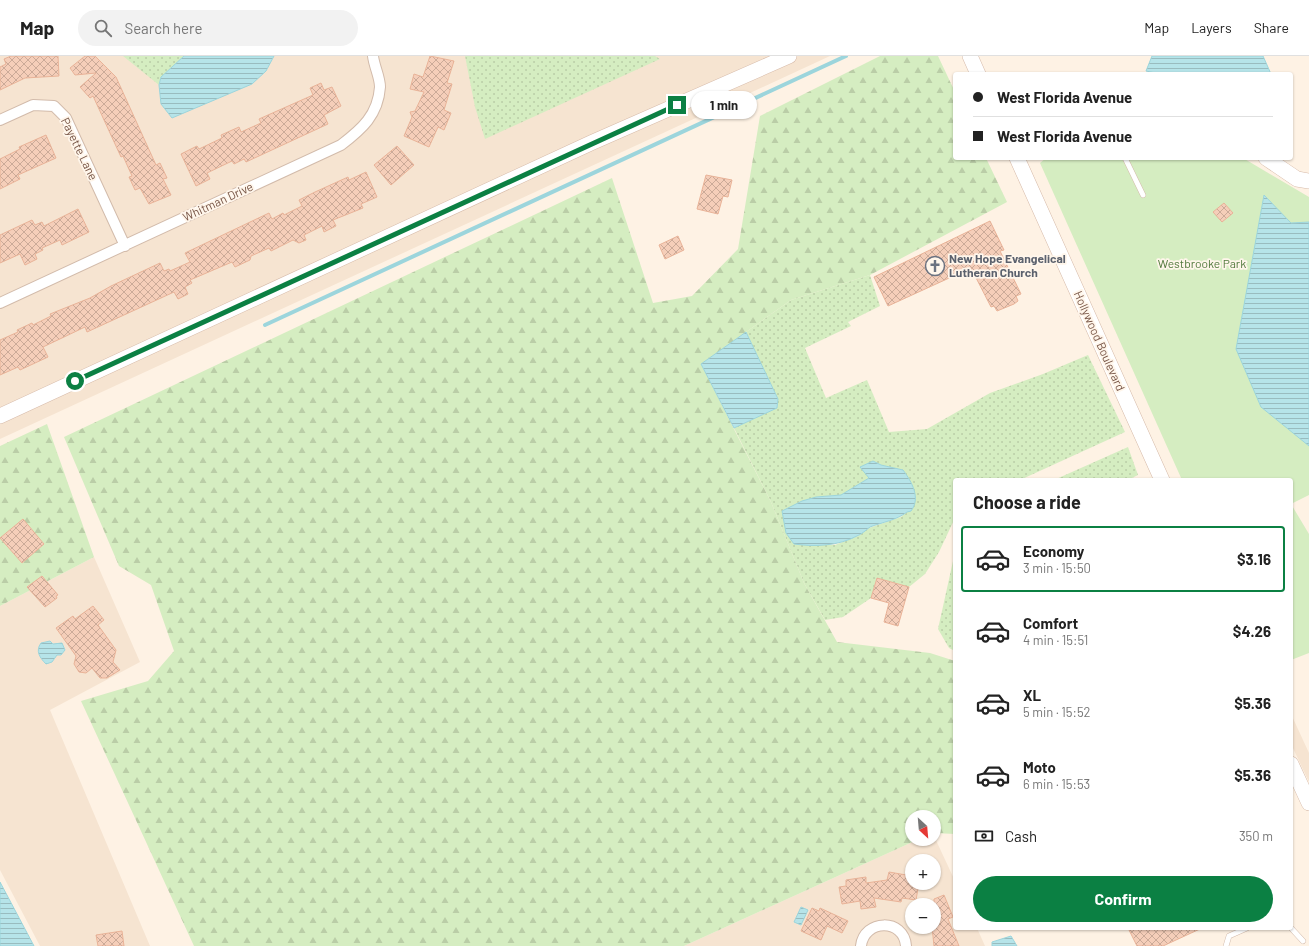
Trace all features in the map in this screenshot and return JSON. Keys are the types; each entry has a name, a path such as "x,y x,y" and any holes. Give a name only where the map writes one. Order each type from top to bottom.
{"street":[{"name":"Whitman Drive","path":"0,303 341,145 362,129 374,111 380,86 373,56"},
{"path":"0,416 593,142 789,56"},
{"path":"970,56 977,72"},
{"name":"Payette Lane","path":"0,120 33,105 54,106 66,118 125,246"},
{"name":"Hollywood Boulevard","path":"1018,160 1161,478"},
{"path":"1269,160 1297,179 1309,181"},
{"path":"1293,768 1309,803"},
{"path":"861,946 864,936 869,930 876,926 885,924 893,926 900,931 906,946"}],"lane":[{"path":"1126,160 1143,196"},
{"path":"1226,946 1230,936 1243,930"},
{"path":"1293,930 1303,941"}],"shaded area":[{"path":"0,56 830,56 0,439"},
{"path":"94,557 140,662 50,710 150,946 40,946 0,870 0,606"},
{"path":"1293,718 1309,753 1309,782 1293,748"},
{"path":"905,845 939,846 953,877 953,930 978,930 985,946 684,946"}],"green space":[{"path":"123,56 184,56 161,77 159,85"},
{"path":"465,56 655,56 660,59 485,139 475,107"},
{"path":"880,56 938,56 953,88 953,160 987,160 1007,202 870,275 791,300 701,364 771,502 804,583 837,642 930,653 953,660 953,834 941,833 941,810 905,810 905,845 684,946 194,946 81,701 148,681 174,651 151,585 119,566 64,437 612,178 653,303 692,296 738,249 760,116"},
{"name":"Westbrooke Park","path":"1044,160 1246,160 1309,197 1309,495 1293,503 1293,478 1181,478 1040,163"},
{"path":"870,275 880,306 848,322 851,326 805,348 826,398 867,380 889,432 927,429 990,393 1043,374 1088,355 1125,432 1024,478 953,478 953,522 939,552 925,574 909,587 877,578 871,598 843,617 825,620 804,583 771,502 734,428 777,408 778,399 746,332 791,300","holes":["873,461 881,465 903,470 907,512 901,517 869,528 858,536 835,545 823,544 808,546 816,497 841,495 869,478"]},
{"path":"47,424 94,557 0,606 0,446"},
{"path":"1128,447 1138,475 1132,478 1058,478"},
{"path":"1293,507 1309,534 1309,653 1293,659"},
{"path":"953,561 953,650 949,648 938,629"}],"water":[{"path":"184,56 274,56 266,71 252,84 172,118 161,104 159,85 161,77"},
{"path":"1152,56 1263,56 1270,72 1151,72 1146,71"},
{"path":"1264,195 1291,223 1309,222 1309,446 1261,407 1236,349"},
{"path":"746,332 778,399 777,408 734,428 701,364"},
{"path":"873,461 881,465 903,470 912,485 915,495 914,506 911,511 894,519 870,527 859,535 842,542 826,545 794,544 786,533 782,511 802,501 816,497 841,495 869,478 860,467"},
{"path":"50,641 53,644 62,643 65,650 61,655 57,655 52,662 46,664 40,657 38,649 41,643"},
{"path":"0,882 34,946 0,946"},
{"path":"801,907 808,910 801,925 794,922"},
{"path":"1011,936 1017,946 992,946 992,942"}],"building":[{"path":"11,56 58,56 59,76 25,78 0,90 0,67 6,64 4,59"},
{"path":"85,56 95,56 116,77 156,165 160,163 167,178 163,179 171,195 149,204 140,188 135,190 129,177 132,176 123,156 121,157 93,96 90,98 80,87 96,73 75,75 70,68"},
{"path":"430,56 454,61 447,83 452,84 444,110 451,113 444,130 438,127 429,147 404,136 412,117 410,112 415,111 424,92 410,89 414,74 423,77"},
{"path":"321,83 324,90 332,87 341,106 324,115 328,124 246,162 244,159 234,164 232,161 207,173 210,179 196,186 181,154 197,146 199,149 222,138 221,135 239,127 241,132 261,123 259,119 313,95 310,88"},
{"path":"46,135 56,158 18,175 20,179 0,189 0,159 20,149 19,147"},
{"path":"397,146 414,165 391,185 374,165"},
{"path":"366,172 377,197 361,204 363,208 333,220 336,226 324,232 322,226 304,235 306,240 299,243 293,240 271,251 269,248 251,256 250,260 235,267 232,262 190,280 192,283 185,287 188,294 178,299 174,292 87,332 85,327 43,347 48,357 20,370 18,367 0,375 0,340 18,332 17,330 32,323 33,325 51,316 50,314 90,298 111,286 160,263 164,271 169,269 170,271 190,262 185,253 269,213 272,219 283,213 284,215 302,206 299,200 348,177 349,180"},
{"path":"706,175 732,180 728,197 723,196 718,214 697,209"},
{"path":"1224,203 1233,213 1222,222 1213,212"},
{"path":"78,209 89,232 62,245 60,240 42,248 43,250 35,254 37,259 25,265 20,254 0,263 0,235 32,220 35,225 42,222 44,226"},
{"name":"New Hope Evangelical Lutheran Church","path":"990,221 1004,250 1000,251 1021,294 1016,296 1018,301 997,311 994,306 991,307 971,268 888,306 874,277"},
{"path":"678,236 684,250 665,259 659,245"},
{"path":"23,519 44,544 22,563 0,538"},
{"path":"42,576 58,595 56,596 57,598 45,607 27,587"},
{"path":"877,578 909,587 898,626 884,622 889,603 871,598"},
{"path":"93,606 104,620 98,625 116,650 113,662 120,670 107,678 100,678 92,668 86,673 79,672 74,664 76,656 56,628 73,616 75,619"},
{"path":"889,872 905,875 905,890 918,890 916,898 902,898 901,902 874,898 876,907 861,909 860,901 842,904 839,887 846,886 846,880 866,877 866,883 887,880"},
{"path":"944,895 953,917 948,919 959,946 934,946 933,934 941,934 941,898 936,898"},
{"path":"812,908 819,911 820,908 848,921 842,933 827,926 821,940 801,931"},
{"path":"1129,930 1198,930 1163,946 1137,946"},
{"path":"122,931 124,946 98,946 96,935"}],"waterway":[{"path":"265,325 846,56"}],"place":[{"name":"New Hope Evangelical Lutheran Church","path":"935,266"}],"route":[{"path":"75,381 564,155 677,105"}]}
